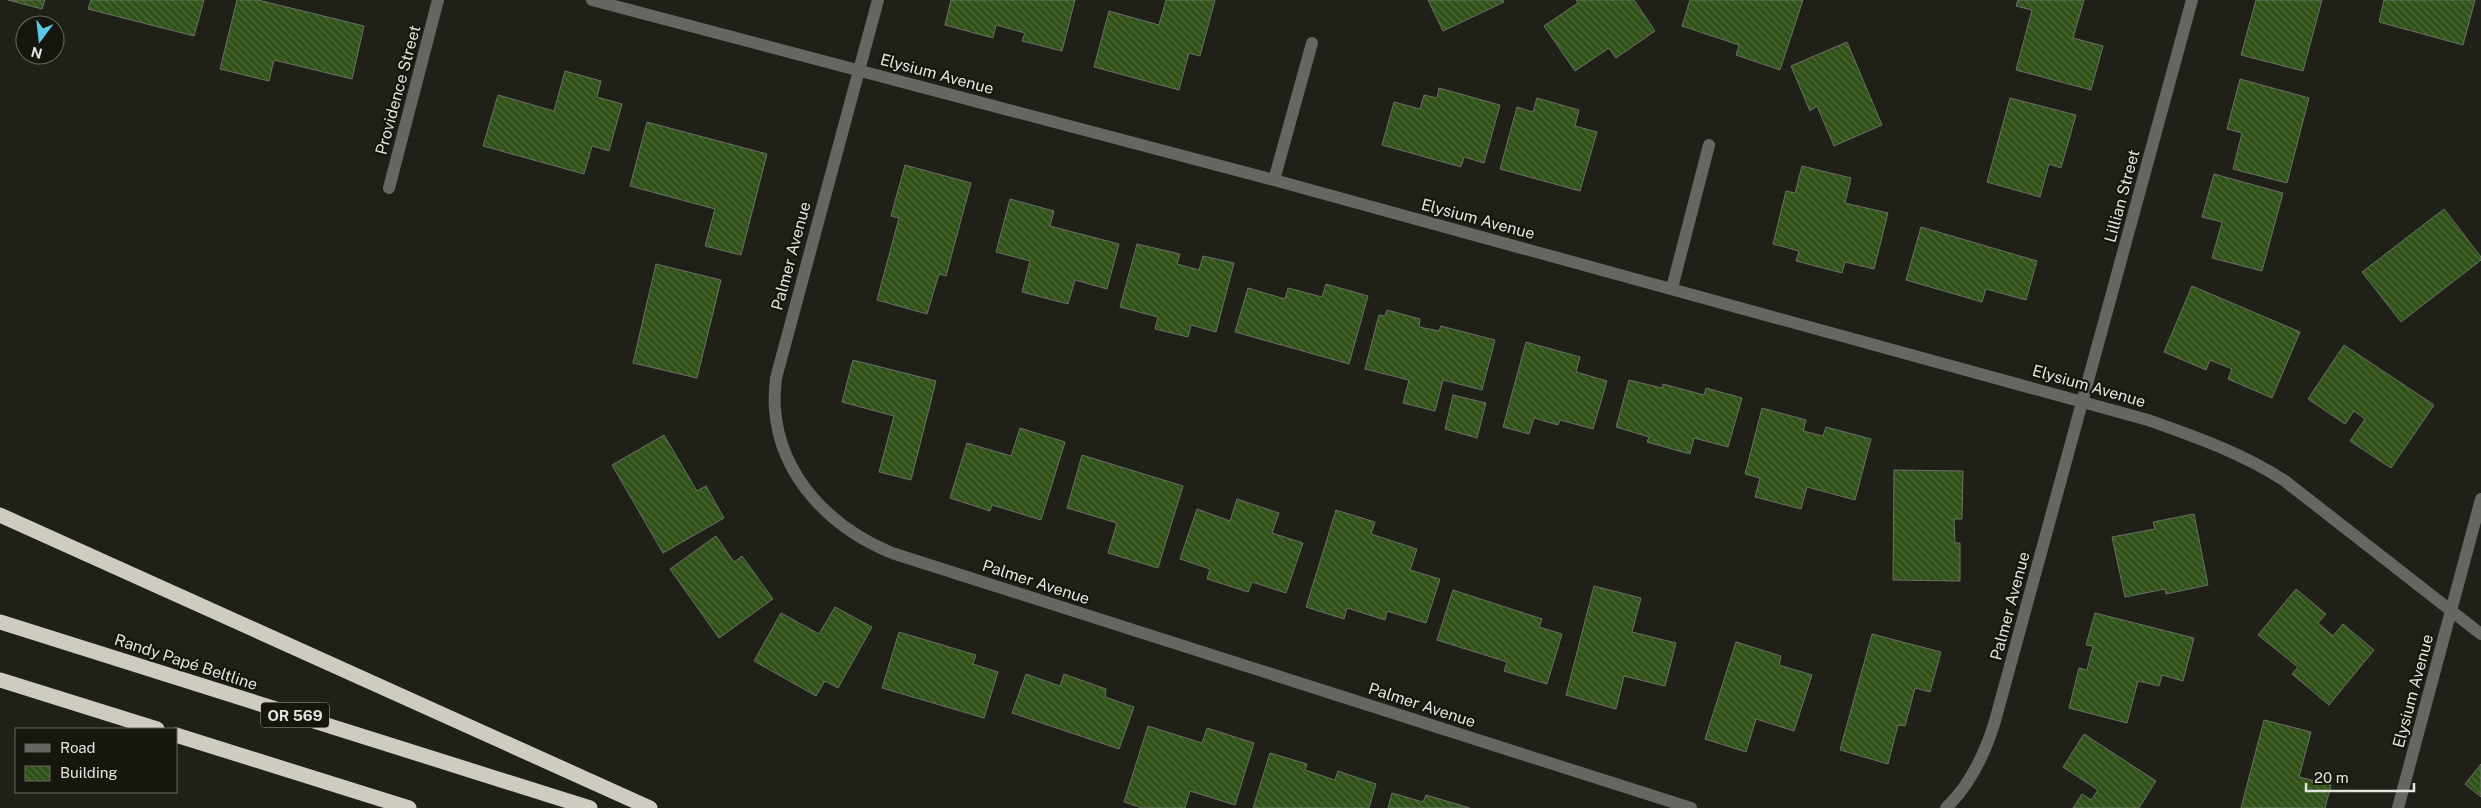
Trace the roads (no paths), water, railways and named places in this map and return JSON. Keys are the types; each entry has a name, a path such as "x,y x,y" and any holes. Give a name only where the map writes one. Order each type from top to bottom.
{"highway":[{"path":"0,515 650,808"},
{"name":"Randy Papé Beltline","path":"0,622 590,808"},
{"path":"0,680 154,728"},
{"path":"178,736 409,808"}],"street":[{"name":"Providence Street","path":"389,188 438,0"},
{"name":"Elysium Avenue","path":"592,0 1274,180 1672,288 2083,401 2196,436 2261,466 2285,482 2481,634"},
{"name":"Palmer Avenue","path":"878,0 776,378 775,409 781,442 792,470 815,503 846,528 873,545 892,553 1691,808"},
{"name":"Lillian Street","path":"2083,401 2192,0"},
{"path":"1274,180 1312,43"},
{"path":"1672,288 1709,145"},
{"name":"Palmer Avenue","path":"1946,808 1969,781 1989,742 1996,722 2083,401"},
{"name":"Elysium Avenue","path":"2398,808 2481,499"}]}
